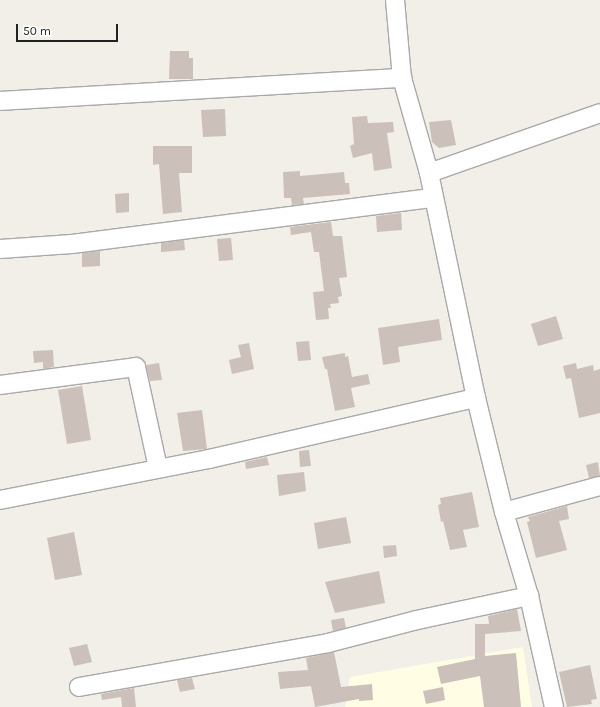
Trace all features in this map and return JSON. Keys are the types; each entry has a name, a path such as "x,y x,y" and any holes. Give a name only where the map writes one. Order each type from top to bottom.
{"street":[{"path":"395,0 402,78 429,173 476,398 504,512 529,596 554,707"},
{"path":"0,101 402,78"},
{"path":"429,173 600,113"},
{"path":"0,249 72,244 433,198"},
{"path":"0,385 136,367 158,468"},
{"path":"0,500 209,459 476,398"},
{"path":"504,512 600,486"},
{"path":"79,687 328,643 417,620 529,596"}],"shaded area":[{"path":"523,647 532,707 345,707 350,677"}],"building":[{"path":"170,51 189,51 189,58 193,58 193,79 169,79"},
{"path":"225,109 226,136 203,137 201,110"},
{"path":"367,116 368,123 393,122 394,132 387,133 392,168 374,171 372,153 353,158 350,146 354,144 352,117"},
{"path":"451,120 456,145 439,148 432,142 429,122"},
{"path":"153,146 192,146 192,173 179,173 182,212 163,214 159,164 153,165"},
{"path":"300,171 300,176 344,172 345,183 349,183 350,194 303,198 304,204 292,205 291,198 284,198 283,172"},
{"path":"129,193 129,212 116,213 115,194"},
{"path":"401,213 402,230 377,232 376,216"},
{"path":"331,222 333,236 342,236 347,277 339,278 342,296 338,297 339,303 330,304 331,308 328,308 329,319 316,320 313,292 324,291 319,252 314,252 311,232 291,235 290,227"},
{"path":"231,238 233,260 219,261 217,239"},
{"path":"184,240 185,250 161,252 161,243"},
{"path":"100,251 100,266 82,267 82,253"},
{"path":"556,316 563,339 538,346 531,324"},
{"path":"439,319 442,340 398,347 400,362 383,365 378,328"},
{"path":"309,341 311,360 298,361 296,342"},
{"path":"249,343 254,369 232,374 229,360 241,357 238,345"},
{"path":"53,350 54,367 43,369 43,362 34,363 33,351"},
{"path":"345,353 345,357 348,356 352,377 368,374 370,384 351,388 355,407 335,411 327,369 325,369 322,357"},
{"path":"159,363 162,380 150,381 146,365"},
{"path":"576,363 577,369 593,365 594,371 600,369 600,413 579,418 571,378 566,379 563,366"},
{"path":"82,386 91,440 67,444 58,390"},
{"path":"202,410 207,449 183,451 177,413"},
{"path":"309,450 311,466 300,467 299,451"},
{"path":"267,457 269,465 246,469 245,462"},
{"path":"598,462 600,476 589,478 586,465"},
{"path":"304,472 306,491 279,496 277,475"},
{"path":"472,492 479,527 463,530 467,547 450,550 443,521 441,522 438,505 441,504 440,498"},
{"path":"567,506 569,519 559,521 567,550 536,558 527,522 530,521 528,517"},
{"path":"346,517 351,543 318,549 314,523"},
{"path":"74,532 82,575 55,580 47,538"},
{"path":"396,545 397,556 384,558 383,546"},
{"path":"379,571 385,603 335,613 325,582"},
{"path":"517,609 521,631 485,634 485,656 516,653 521,707 484,707 480,676 441,684 437,667 475,659 475,624 489,624 488,616"},
{"path":"344,618 346,628 333,631 331,620"},
{"path":"87,644 92,662 74,666 69,648"},
{"path":"334,652 341,687 372,684 373,700 359,701 359,699 315,707 311,686 280,689 278,672 308,670 306,658"},
{"path":"590,665 597,699 591,700 592,704 567,707 559,672"},
{"path":"192,678 195,689 180,692 177,680"},
{"path":"443,687 445,700 426,704 423,691"},
{"path":"134,688 136,707 122,707 121,697 102,700 101,694"}]}
